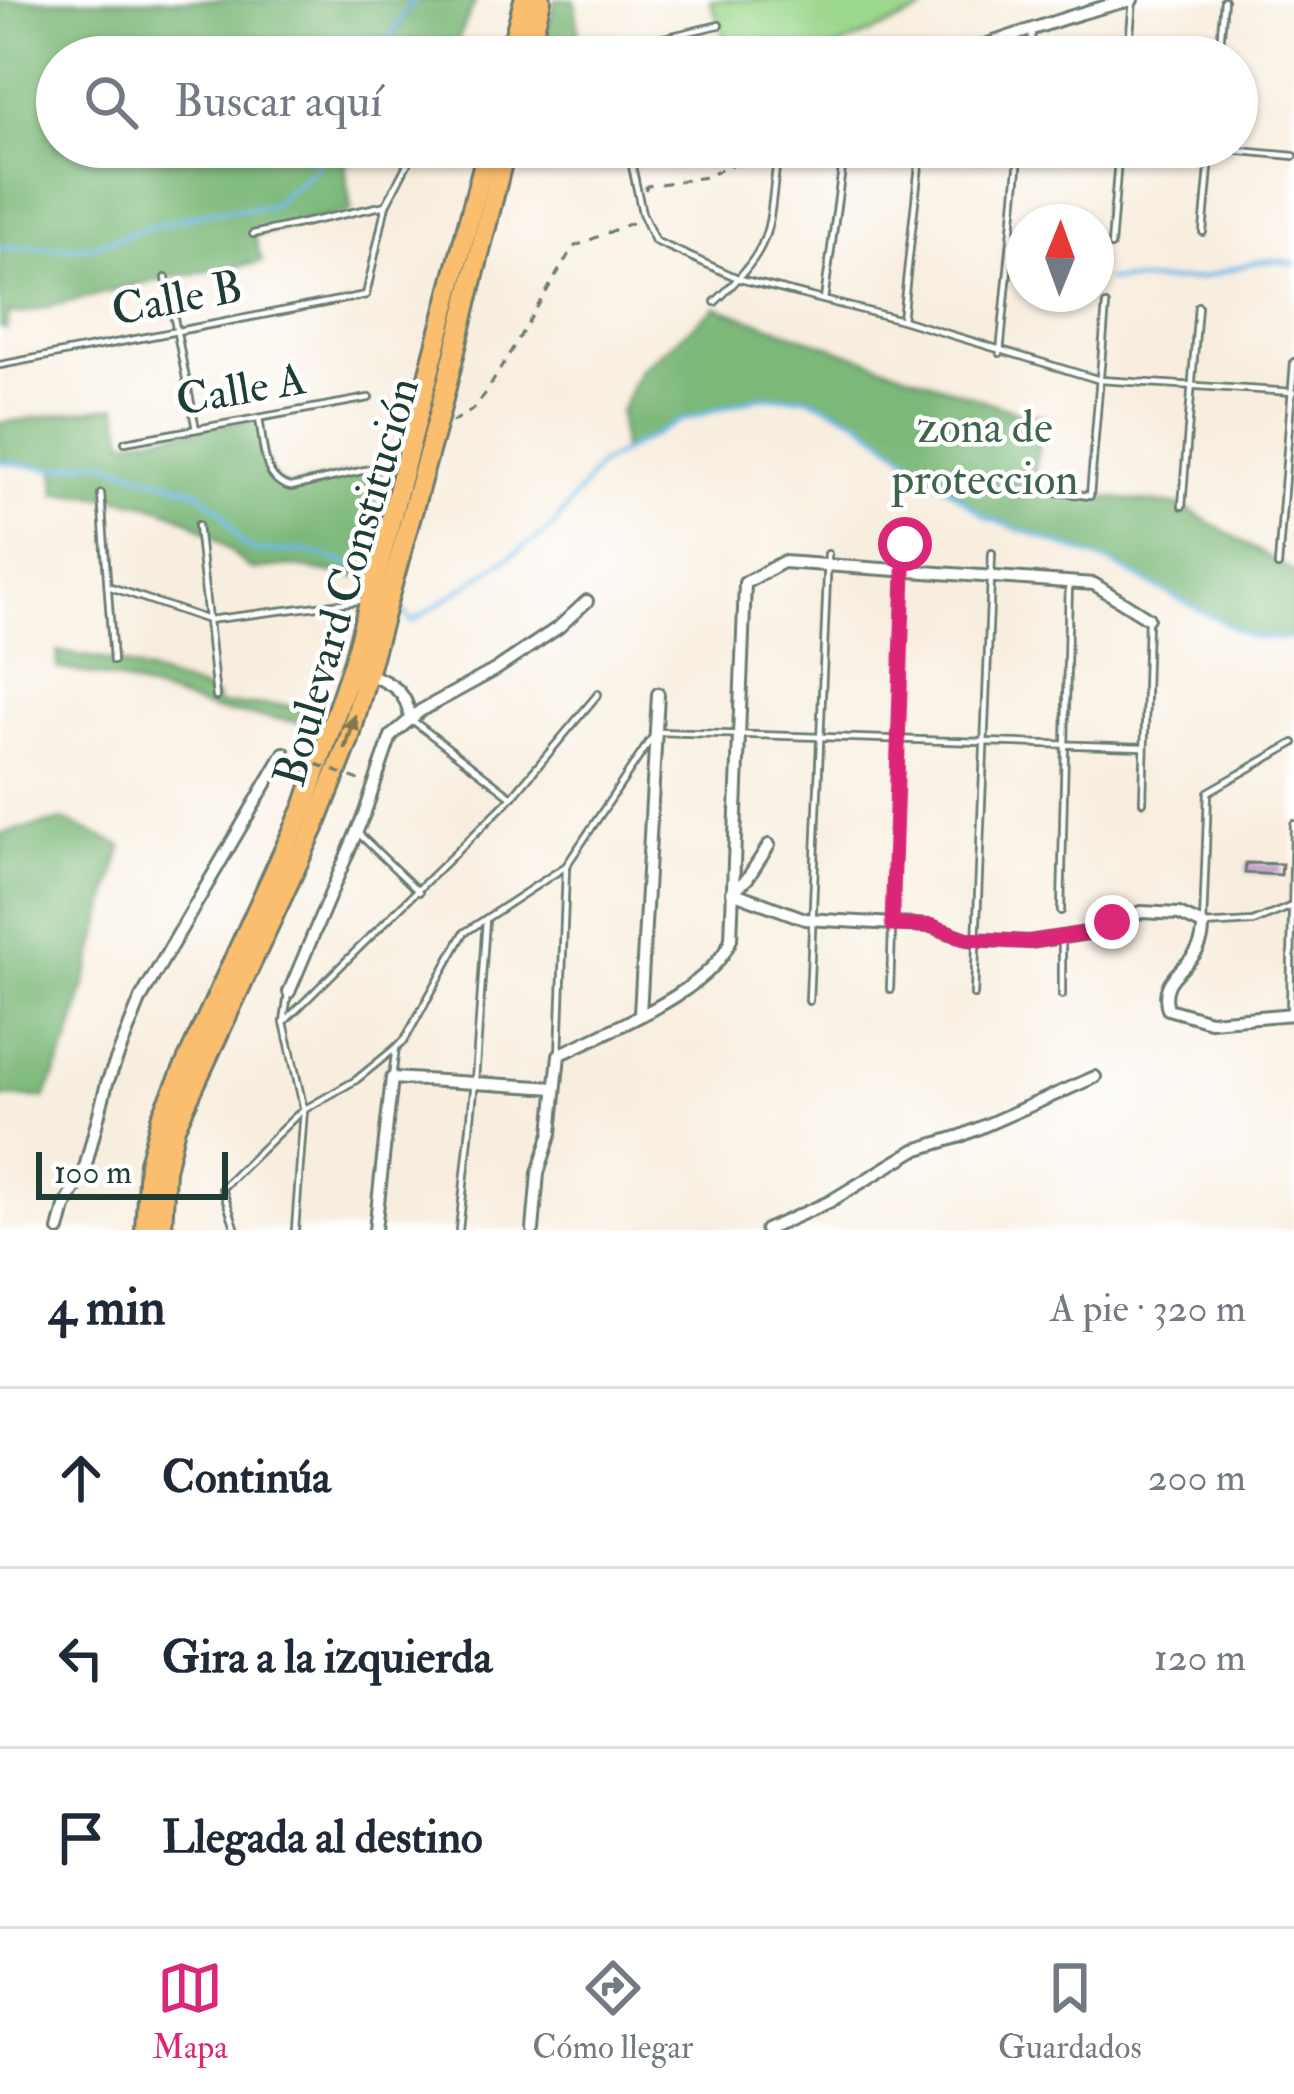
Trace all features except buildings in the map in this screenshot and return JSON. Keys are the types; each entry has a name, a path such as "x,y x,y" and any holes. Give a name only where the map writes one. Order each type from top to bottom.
{"highway":[{"path":"515,36 524,0"},
{"path":"532,36 541,0"},
{"name":"Boulevard Constitución","path":"145,1230 149,1163 161,1118 304,807 328,744 483,168"},
{"name":"Boulevard Constitución","path":"162,1230 165,1170 175,1127 315,826 349,740 501,168"}],"street":[{"path":"1010,36 1078,11 1132,0"},
{"path":"533,1230 559,1055 690,987 725,954 730,939 745,583 782,562 828,560 904,571 1094,584 1148,618"},
{"path":"289,992 391,736 410,718 559,627 587,601"},
{"path":"368,674 402,693 410,718"},
{"path":"640,1014 658,694"},
{"path":"59,1230 85,1168 107,1083 141,998 284,753"},
{"path":"733,892 769,844"},
{"path":"733,892 813,919 932,926 976,939 1029,942 1087,933 1141,912 1179,914 1203,925 1204,941 1192,962 1169,980 1163,994 1168,1009 1210,1021 1292,1014"},
{"path":"766,1230 830,1202 914,1150 961,1136 1095,1077"},
{"path":"375,1230 392,1078 555,1088"}],"lane":[{"path":"1129,36 1132,0"},
{"path":"1221,36 1224,0"},
{"path":"678,36 719,25"},
{"path":"1032,29 1032,36"},
{"path":"1258,153 1294,156"},
{"path":"253,234 386,205 405,168"},
{"path":"632,168 647,232 655,242 740,279 902,320 1100,380 1293,392"},
{"path":"716,302 740,279 766,241 775,168"},
{"path":"824,300 842,168"},
{"path":"902,320 919,168"},
{"path":"1000,352 1019,168"},
{"path":"1114,213 1118,168"},
{"path":"1203,232 1209,168"},
{"name":"Calle B","path":"0,364 366,296 386,205"},
{"path":"166,278 196,429"},
{"path":"1182,506 1198,306"},
{"path":"1031,490 1090,496 1105,312"},
{"path":"1278,566 1294,362"},
{"name":"Calle A","path":"125,442 369,398"},
{"path":"259,418 269,476 280,485 291,487 407,461"},
{"path":"101,494 113,661"},
{"path":"198,525 216,697"},
{"path":"890,989 905,544"},
{"path":"974,995 992,553"},
{"path":"809,1001 828,560"},
{"path":"1060,910 1069,582"},
{"path":"108,586 208,620 370,600"},
{"path":"1143,802 1148,618"},
{"path":"284,1022 512,797 598,694"},
{"path":"410,718 512,797"},
{"path":"236,1230 222,1189 304,1109 356,1080 404,1041 464,933 566,866 656,732 1144,747"},
{"path":"1292,906 1253,922 1203,925 1208,792 1294,743"},
{"path":"1292,1014 1294,824"},
{"path":"356,832 419,892"},
{"path":"559,1055 566,866"},
{"path":"459,1230 486,916"},
{"path":"1062,937 1062,995"},
{"path":"289,992 284,1022 304,1109 295,1230"},
{"path":"392,1078 396,1047"}],"path":[{"path":"434,431 471,411 486,393 573,247 625,228 642,213 647,186 706,177 725,168"},
{"path":"300,758 362,781"}],"green space":[{"path":"0,0 411,0 389,36 36,36 36,168 345,168 351,212 254,235 262,262 166,278 19,314 10,312 6,329 0,327"},
{"path":"415,0 476,0 460,36 394,36"},
{"path":"555,0 575,0 579,36 546,36"},
{"path":"710,0 919,0 923,11 864,36 725,36"},
{"name":"zona de proteccion","path":"716,307 1017,412 1043,416 1031,489 1182,506 1294,572 1294,639 1252,638 1109,562 987,518 857,419 806,397 759,397 680,421 622,452 620,412 640,370"},
{"path":"117,406 125,441 259,418 269,469 291,487 383,466 357,577 291,566 252,570 208,533 168,511 112,498 56,494 55,469 0,462 0,423"},
{"path":"58,652 113,661 208,691 217,705 284,705 323,714 322,725 217,711 115,679 58,668"},
{"path":"63,820 122,846 70,1040 45,1098 0,1097 0,834"}],"waterway":[{"path":"391,36 413,0"},
{"path":"0,248 91,247 210,212 270,207 316,168"},
{"path":"1114,280 1193,279 1255,262 1294,264"},
{"path":"399,605 412,622 551,529 600,464 680,421 759,397 806,397 857,419 987,518 1109,562 1252,638 1294,639"},
{"path":"0,462 56,469 97,460 197,491 221,511 242,544 256,551 307,551 372,571"}],"route":[{"path":"905,544 892,925 932,926 967,939 1029,942 1087,933 1112,922"}]}
